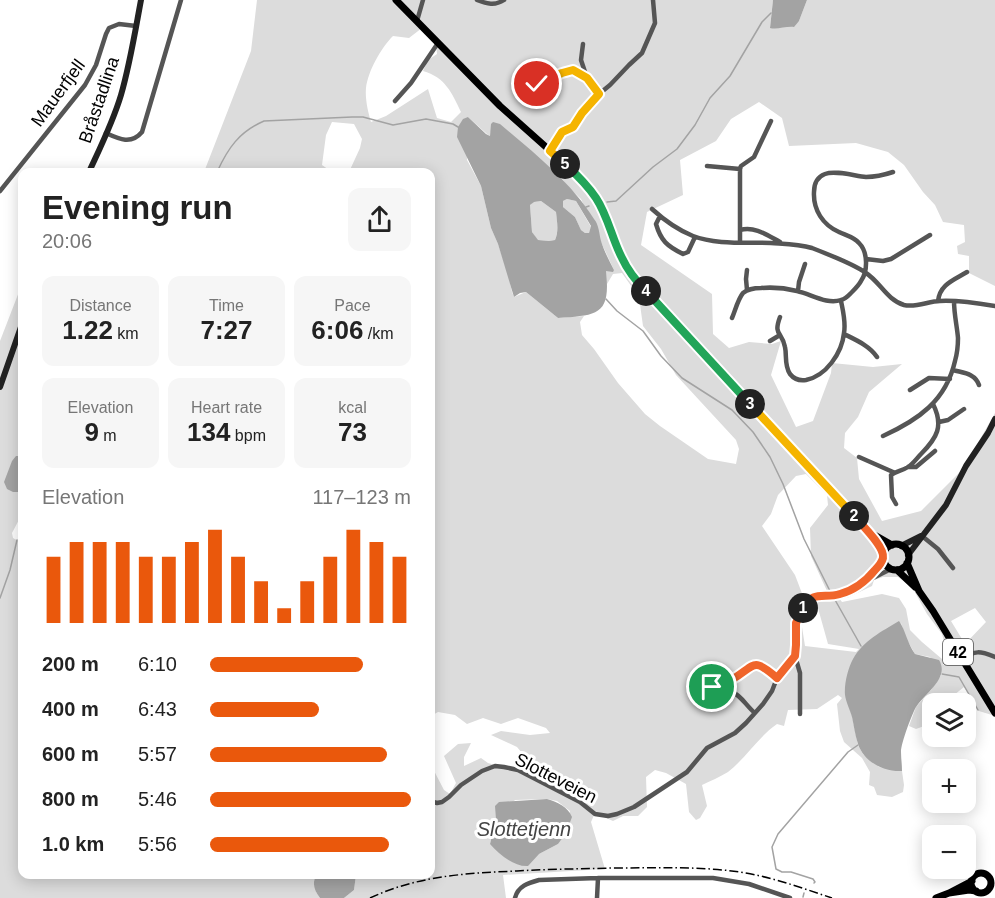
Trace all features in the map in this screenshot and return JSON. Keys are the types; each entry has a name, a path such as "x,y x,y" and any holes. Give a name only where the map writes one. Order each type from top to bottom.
{"main road":[{"name":"Bråstadlina","path":"91,168 117,106 141,0"},
{"name":"42","path":"396,0 500,106 574,172 596,198 632,277 869,532 886,565 894,569 919,591"},
{"path":"0,387 18,335"},
{"path":"894,569 905,566 922,536 946,505 966,466 995,419"},
{"name":"42","path":"869,532 907,551 919,591 995,713"},
{"path":"901,546 922,536"},
{"path":"883,557 886,549 892,545"},
{"path":"936,898 972,881 977,873 995,877"},
{"path":"949,893 969,890 981,893 992,887 987,874"},
{"path":"972,881 972,886 976,891"}],"street":[{"path":"106,134 126,140 136,138 142,132 182,0"},
{"path":"417,21 423,0"},
{"path":"477,0 489,4 504,0"},
{"path":"550,151 562,132 573,127 599,94 642,53 655,23 653,0"},
{"name":"Mauerfjell","path":"0,190 85,85 96,65 109,28 119,24 136,26"},
{"path":"395,101 411,83 438,43"},
{"path":"583,44 580,60 587,78 599,94"},
{"path":"537,84 573,70 587,78"},
{"path":"740,242 740,169 754,157 771,121"},
{"path":"707,166 740,169"},
{"path":"732,318 742,294 755,288 778,287 798,291 822,300 841,301 845,298 862,280 866,259 861,244 827,226 821,218 813,197 814,185 818,178 826,173 877,177 893,172"},
{"path":"652,209 676,228 695,237 718,242 782,244 812,248 865,272 886,294 906,305 954,301 995,306"},
{"path":"660,216 656,224 667,246 686,254 695,237"},
{"path":"740,230 753,229 782,244"},
{"path":"866,259 883,261 891,259 930,236"},
{"path":"798,291 805,264"},
{"path":"747,270 747,290"},
{"path":"939,301 939,293 943,287 967,272"},
{"path":"780,317 776,327 785,346 786,365 795,379 803,381 817,377 838,353 845,324 841,301"},
{"path":"883,436 911,421 933,404 950,379 958,349 954,301"},
{"path":"844,334 868,347 877,357"},
{"path":"770,341 780,335"},
{"path":"953,370 972,375 979,385"},
{"path":"910,390 929,378 950,379"},
{"path":"908,467 936,438 939,422 933,404"},
{"path":"939,422 948,420 964,409"},
{"path":"859,457 893,472 908,467 916,468 935,452"},
{"path":"893,472 891,475 892,497 896,504"},
{"path":"922,536 938,549 953,568"},
{"path":"867,580 883,557"},
{"path":"800,714 800,673 795,656 796,623 809,599 816,596 842,594 894,569"},
{"path":"962,659 972,652 995,657"},
{"name":"Slotteveien","path":"435,802 442,802 461,785 482,771 495,766 518,770 580,802 596,814 608,816 617,814 634,807 682,776 707,748 735,733 772,691 777,678 795,656"},
{"path":"755,712 733,692 717,693 712,687 730,681 759,664 777,678"},
{"path":"597,898 598,878"},
{"path":"515,898 520,888 539,880 598,878 721,879 749,884 790,898"}],"shaded area":[{"path":"257,0 773,0 770,27 782,27 799,21 807,0 995,0 995,286 969,273 969,256 958,254 957,246 965,242 964,225 943,222 935,205 904,165 888,152 856,143 789,146 782,118 759,102 731,119 716,141 680,160 683,195 647,212 641,245 712,294 713,334 729,348 749,342 772,344 781,341 771,375 796,427 813,421 831,373 832,363 873,367 902,364 869,392 858,417 845,433 844,448 857,458 859,479 882,521 921,511 963,469 995,413 995,716 979,711 976,706 976,693 968,693 964,687 956,693 928,693 942,674 930,657 915,654 901,623 845,693 858,745 863,754 879,767 902,771 903,792 892,797 877,795 874,787 869,785 870,772 862,758 844,742 840,731 837,704 842,698 838,695 817,709 788,710 784,726 777,724 728,772 702,785 707,806 700,818 696,820 689,812 686,784 655,770 646,777 647,807 638,816 623,816 613,821 595,813 591,822 605,869 503,875 506,898 344,898 354,890 355,879 435,879 435,773 444,790 450,794 456,783 444,756 458,744 471,743 464,757 464,766 481,758 488,763 533,776 536,770 517,747 491,735 501,731 530,735 550,733 546,728 518,718 501,724 483,718 467,724 455,715 438,712 435,714 435,168 351,168 362,139 354,124 332,122 326,135 322,165 326,168 206,168 251,51","holes":["422,28 436,43 437,54 428,60 423,71 437,77 447,87 461,112 451,122 437,118 428,89 386,116 371,122 367,105 367,81 372,67 388,41 393,36 409,38","468,117 490,136 491,131 559,175 581,199 614,270 606,271 607,284 613,274 622,273 639,297 643,326 661,349 676,375 736,440 739,449 736,464 708,459 645,414 582,335 580,322 584,316 558,318 526,292 514,297 491,228 481,186 467,160","806,474 827,495 828,505 810,528 811,556 827,591 847,598 872,586 874,580 883,577 898,577 912,587 927,614 942,634 950,663 943,665 942,659 910,630 906,609 899,598 882,594 842,602 839,598 816,601 828,644 859,649 856,652 805,646 802,627 803,596 795,575 762,526 771,514 778,495 796,476","975,608 986,622 965,644 951,621","515,800 557,801 570,811 558,844 539,854 490,844 496,819"]},
{"path":"567,199 576,201 591,227 589,233 581,230 575,217 563,207 563,201"},
{"path":"541,201 556,212 555,240 537,240 532,232 530,205"},
{"path":"18,294 18,456 16,456 13,492 18,492 18,522 12,533 13,538 18,541 18,879 315,879 314,887 320,898 0,898 0,341"},
{"path":"922,700 922,727 916,729 909,726 916,707"}],"water":[{"path":"773,0 807,0 799,21 794,27 770,28"},
{"path":"468,117 490,136 491,124 493,122 500,124 551,168 584,205 597,224 602,245 614,270 613,272 606,271 606,297 598,310 583,316 558,318 526,292 514,297 491,228 481,186 457,137 458,127 463,119","holes":["567,199 576,201 591,226 589,233 581,230 575,217 563,207 563,201","541,201 556,212 555,240 538,240 532,232 530,205"]},
{"path":"18,456 18,492 7,489 4,482 12,461"},
{"path":"899,621 915,654 939,660 942,667 935,685 928,693 922,693 922,700 909,722 901,748 902,771 882,768 865,756 857,741 846,698 846,681 853,659 873,637"},
{"name":"Slottetjenn","path":"547,799 562,805 572,817 566,833 558,844 539,854 528,866 523,866 502,856 490,844 496,819 495,806 499,802"},
{"path":"315,879 355,879 354,890 344,898 320,898 314,887"}],"waterway":[{"path":"607,202 616,201 653,167 677,149 695,125 710,98 730,76 762,22 771,13"},
{"path":"219,168 235,142 248,130 264,121 363,117 393,125 426,119 458,127"},
{"path":"606,299 617,311 643,331 661,356 682,378 732,410 753,432 770,457 804,539 861,646"},
{"path":"0,598 17,540"},
{"path":"942,674 959,677 978,710"},
{"path":"814,883 813,879 776,869 772,847 778,834 848,752 858,745"},
{"path":"803,897 804,893"}],"railway":[{"path":"435,878 540,870 708,869 752,874 832,898"},
{"path":"370,898 430,879"}],"route":[{"path":"537,84 573,70 587,78 599,94 573,127 562,132 550,151 574,172 596,198 632,277 869,532 883,554 883,559 867,580 856,587 842,594 816,596 809,599 796,623 795,656 777,678 759,664 730,681 712,687"}]}
